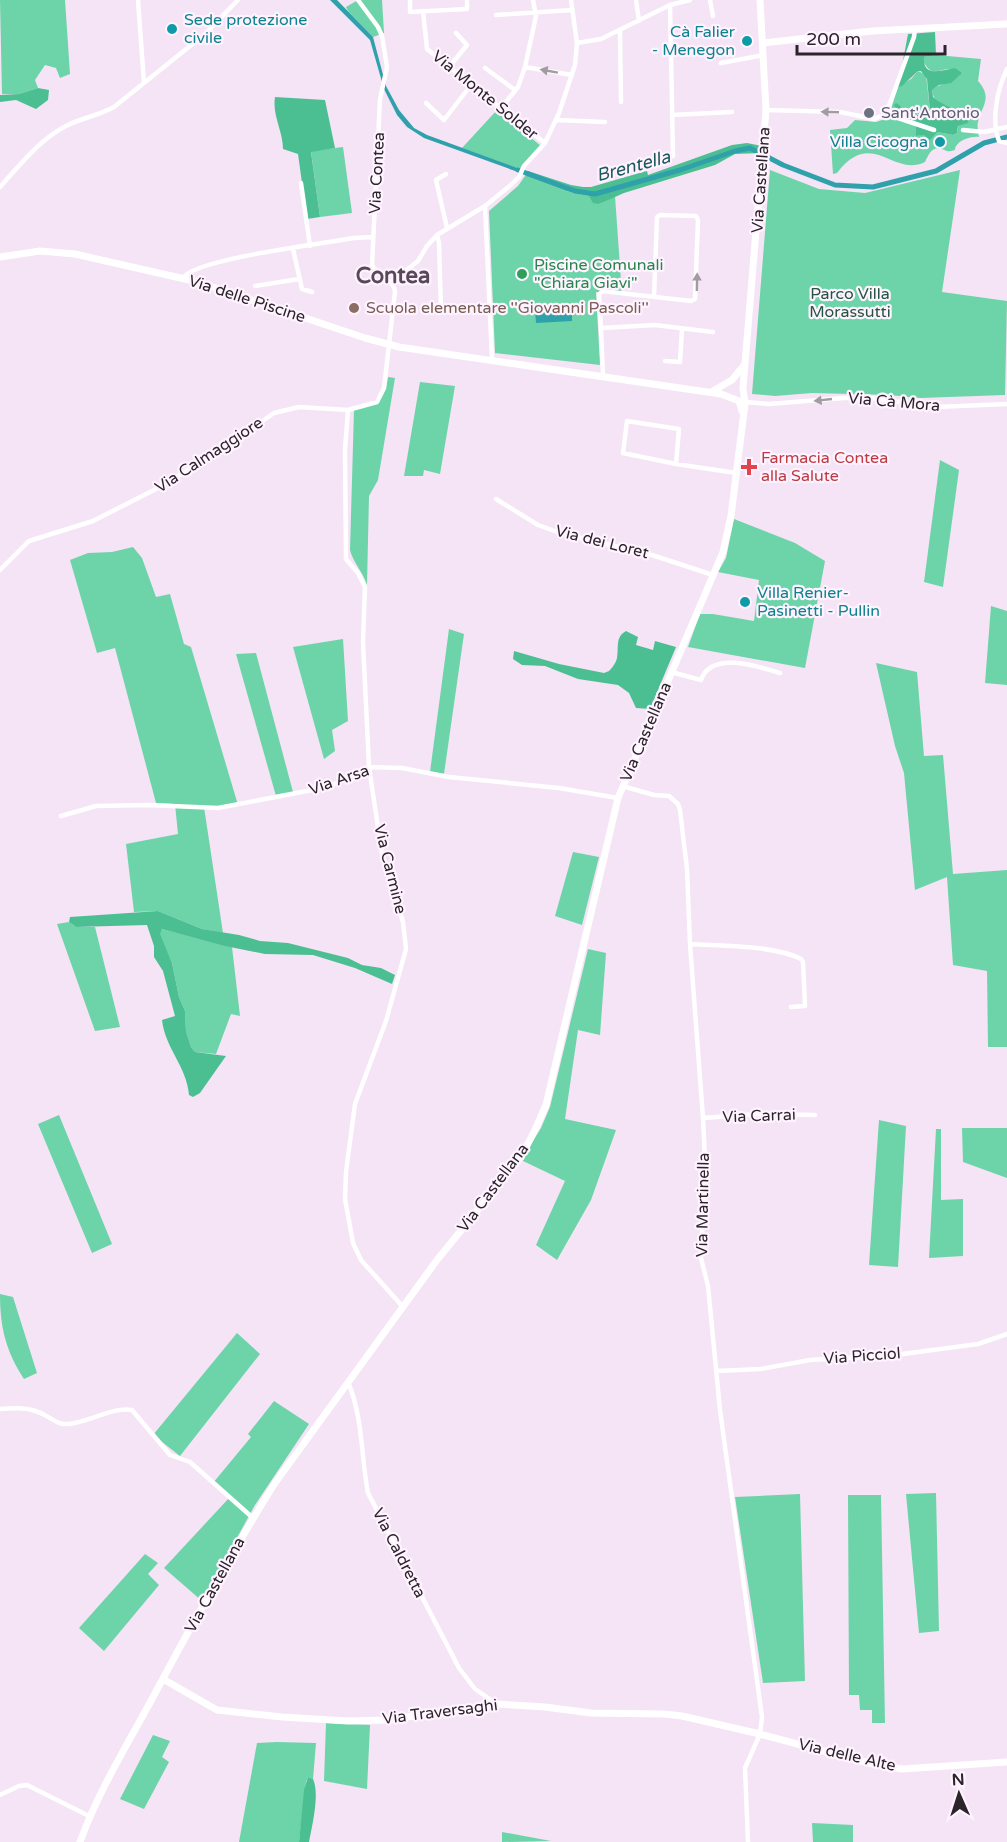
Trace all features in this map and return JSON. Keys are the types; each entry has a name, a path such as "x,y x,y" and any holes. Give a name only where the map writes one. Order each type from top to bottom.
{"main road":[{"name":"Via Castellana","path":"80,1842 89,1816 163,1679 275,1483 437,1260 521,1157 543,1113 618,798 723,552 727,536 745,402 743,389 764,149 766,110 760,0"},
{"path":"763,43 915,28 1007,24"},
{"name":"Via delle Piscine","path":"0,257 28,252 63,252 183,278 388,344 603,375 731,397"},
{"path":"707,392 717,390 730,381 741,371 746,361"},
{"path":"730,381 738,381 743,389 740,396 731,397 725,390 730,381"},
{"name":"Via Castellana","path":"731,397 741,404 742,423"},
{"name":"Via Traversaghi","path":"163,1679 217,1710 282,1717 348,1721 387,1720 497,1704 591,1713 682,1716 760,1734"},
{"name":"Via delle Alte","path":"760,1734 873,1764 902,1769 1007,1761"}],"street":[{"path":"138,0 144,83"},
{"path":"0,187 57,130 103,114 205,34 238,0"},
{"name":"Via Contea","path":"358,0 382,36 387,60 382,88 373,268 393,284"},
{"path":"410,0 410,12 467,9 467,0"},
{"path":"501,108 515,90 525,67 535,12 533,0"},
{"path":"388,344 395,292 393,284 399,276 418,261 437,235 485,206 519,177 524,166 545,143 556,120 575,65 577,42 571,0"},
{"path":"636,0 639,21"},
{"path":"577,42 601,39 670,5 689,0"},
{"path":"710,0 713,16"},
{"path":"670,5 673,156"},
{"path":"496,15 572,10"},
{"name":"Via Monte Solder","path":"423,11 427,49 545,143"},
{"path":"886,114 914,37 915,28"},
{"path":"620,31 621,102"},
{"path":"449,67 467,45 456,33"},
{"path":"721,63 764,55"},
{"path":"525,67 572,75"},
{"path":"485,68 515,90"},
{"path":"1007,69 996,113 995,130 999,141 1007,143"},
{"path":"426,103 444,120 471,85"},
{"path":"766,110 840,112 874,119 886,114 934,130"},
{"path":"672,115 732,112"},
{"path":"556,120 605,122"},
{"path":"963,130 984,132 1007,128"},
{"path":"446,174 436,180 447,228"},
{"path":"301,183 310,246"},
{"path":"485,206 487,210 492,359"},
{"path":"603,375 599,295 604,291 654,297 691,301 696,297 698,219 696,216 660,215 657,218 654,297"},
{"path":"437,235 440,243 441,309"},
{"path":"183,278 188,272 199,267 246,256 374,237"},
{"path":"293,249 302,289 312,292"},
{"path":"255,286 298,279"},
{"path":"601,328 655,325 713,333"},
{"path":"665,362 680,362 682,329"},
{"name":"Via Calmaggiore","path":"0,570 29,541 93,522 213,455 274,413 299,407 348,410 377,402 384,388 388,344"},
{"name":"Via Cà Mora","path":"745,402 777,403 871,398 936,407 1007,404"},
{"name":"Via Carmine","path":"348,410 345,449 346,559 358,573 365,587 363,642 369,767 382,854 403,922 406,949 386,1021 355,1104 346,1172 345,1199 351,1235 361,1260 403,1307"},
{"path":"676,464 679,429 627,421 623,453 676,464 736,473"},
{"name":"Via dei Loret","path":"496,499 538,525 560,533 652,555 713,575"},
{"path":"671,672 701,680 705,672 719,664 732,662 780,673"},
{"name":"Via Arsa","path":"61,816 96,806 148,805 218,808 328,787 369,767 402,768 449,777 559,788 618,798"},
{"name":"Via Martinella","path":"622,786 654,795 669,796 678,804 687,869 690,944 704,1118 705,1160 701,1258 708,1286 739,1559 762,1717 760,1734"},
{"path":"690,944 736,946 780,952 801,959 805,1006 791,1007"},
{"name":"Via Carrai","path":"704,1118 759,1114 815,1114"},
{"name":"Via Picciol","path":"716,1371 761,1369 810,1359 895,1355 978,1344 1007,1334"},
{"name":"Via Caldretta","path":"347,1381 363,1442 368,1493 459,1668 475,1689 497,1704"},
{"path":"0,1409 37,1411 62,1424 79,1422 122,1410 132,1410 170,1455 190,1462 253,1518"},
{"path":"747,1842 745,1768 760,1734"},
{"path":"0,1795 19,1785 27,1785 89,1816"}],"green space":[{"path":"0,0 65,0 70,74 60,78 56,68 45,65 35,80 38,88 19,94 2,94"},
{"path":"358,0 382,0 384,33 373,37 348,11 346,7"},
{"path":"935,32 936,55 924,57 926,68 939,71 955,68 962,73 951,83 939,85 932,90 933,97 969,120 968,123 958,126 957,133 953,135 937,132 930,140 924,135 916,136 916,127 895,110 894,104 897,103 916,115 920,115 921,109 924,108 930,111 927,79 921,71 898,87 908,34"},
{"path":"936,55 981,59 978,81 986,97 978,124 979,137 964,140 953,151 936,149 931,151 925,162 913,165 903,164 882,156 861,154 833,174 830,130 847,128 855,120 876,122 888,118 898,87 911,79 918,71 926,75 930,111 912,114 897,103 895,110 916,127 916,136 937,132 953,135 957,133 961,113 938,102 932,90 953,80 961,73 951,69 930,70 923,61 924,57"},
{"path":"38,88 49,90 48,100 36,109 16,100 0,102 0,95 19,94"},
{"path":"275,97 325,100 335,148 311,152 320,217 307,219 298,154 283,149 274,104"},
{"path":"497,110 541,146 520,169 462,148"},
{"path":"747,143 762,146 761,153 735,154 715,165 624,193 599,204 593,203 589,196 566,191 525,176 528,171 571,185 591,187 647,171 648,175 732,145"},
{"path":"343,147 352,213 320,217 311,151"},
{"name":"Parco Villa Morassutti","path":"770,170 819,189 865,193 960,170 942,292 1007,301 1005,395 920,398 812,393 775,396 752,394"},
{"path":"525,176 566,191 589,196 599,204 615,196 622,295 596,292 600,365 495,353 489,211 518,186"},
{"path":"388,377 395,378 378,480 369,496 367,585 350,550 354,410 378,401 382,397"},
{"path":"420,382 455,386 440,474 424,470 423,476 404,476"},
{"path":"940,460 959,470 943,587 924,582"},
{"path":"734,519 795,543 825,561 805,668 688,647 700,614 754,621 759,580 718,572 726,558"},
{"path":"133,547 142,558 156,597 170,594 184,644 191,647 238,805 204,807 223,933 202,929 158,911 134,912 126,844 178,834 175,804 156,803 115,648 97,653 70,560 88,553 112,552"},
{"path":"991,606 1007,611 1007,685 985,683"},
{"path":"449,629 464,634 444,774 430,772"},
{"path":"626,631 638,637 636,645 653,650 655,641 676,647 650,709 636,708 629,693 618,685 578,679 545,666 522,665 513,659 514,651 559,664 604,673 615,664 620,636"},
{"path":"343,639 348,721 332,730 335,751 324,759 293,647"},
{"path":"256,653 293,792 276,796 236,654"},
{"path":"876,663 917,672 924,756 943,755 953,874 1007,870 1007,1047 988,1047 987,971 953,965 947,877 915,890 904,773 895,746"},
{"path":"573,852 599,857 582,925 555,916"},
{"path":"158,911 202,929 260,941 288,943 348,958 362,965 381,968 395,975 392,984 355,968 313,955 265,954 162,929 160,934 172,963 179,997 185,1011 186,1032 191,1047 195,1052 226,1056 200,1093 193,1097 189,1095 184,1075 164,1030 162,1020 175,1016 163,971 154,957 154,946 147,925 76,927 69,922 70,917"},
{"path":"69,922 76,927 95,927 120,1027 95,1031 57,924"},
{"path":"162,929 232,947 240,1016 231,1014 216,1054 195,1052 191,1047 186,1033 185,1011 179,997 172,963 159,934"},
{"path":"588,949 606,953 600,1035 578,1030 565,1119 616,1130 591,1200 557,1260 536,1245 565,1181 521,1160 541,1128 550,1107"},
{"path":"59,1115 112,1244 92,1253 38,1124"},
{"path":"879,1120 906,1126 898,1267 869,1265"},
{"path":"962,1128 1007,1128 1007,1178 963,1162"},
{"path":"936,1129 941,1129 941,1200 963,1199 963,1256 929,1258"},
{"path":"0,1294 13,1297 37,1373 24,1379 5,1339"},
{"path":"237,1333 260,1354 180,1456 153,1435"},
{"path":"274,1401 309,1424 255,1505 202,1601 164,1568 230,1497 213,1483 251,1437 248,1434"},
{"path":"936,1493 939,1631 919,1633 906,1494"},
{"path":"800,1494 805,1681 763,1683 735,1497"},
{"path":"848,1495 881,1495 885,1723 872,1723 872,1710 860,1710 859,1695 849,1695"},
{"path":"145,1554 158,1563 148,1574 159,1585 104,1651 79,1628"},
{"path":"326,1723 370,1725 367,1789 324,1781"},
{"path":"153,1735 170,1741 162,1757 169,1762 144,1809 120,1799"},
{"path":"257,1743 316,1743 313,1779 308,1777 306,1782 299,1842 239,1842"},
{"path":"308,1777 313,1779 315,1785 315,1810 309,1842 299,1842 304,1790"},
{"path":"812,1823 853,1825 853,1842 813,1842"},
{"path":"502,1832 551,1841 502,1842"}],"water":[{"path":"330,0 337,0 373,37 386,86 399,110 414,128 427,135 520,169 518,172 424,138 407,127 397,115 384,89 370,40"},
{"path":"572,306 572,321 536,323 535,308"}],"waterway":[{"name":"Brentella","path":"518,170 575,191 595,194 750,148 783,165 835,185 873,187 936,171 984,143 1007,137"}],"place":[{"name":"Sede protezione civile","path":"172,29"},
{"name":"Cà Falier - Menegon","path":"747,41"},
{"name":"Sant'Antonio","path":"869,113"},
{"name":"Villa Cicogna","path":"940,142"},
{"name":"Piscine Comunali \"Chiara Giavi\"","path":"522,274"},
{"name":"Scuola elementare ''Giovanni Pascoli''","path":"354,308"},
{"name":"Farmacia Contea alla Salute","path":"749,467"},
{"name":"Villa Renier- Pasinetti - Pullin","path":"745,602"}],"district":[{"name":"Contea","path":"393,276"}]}
